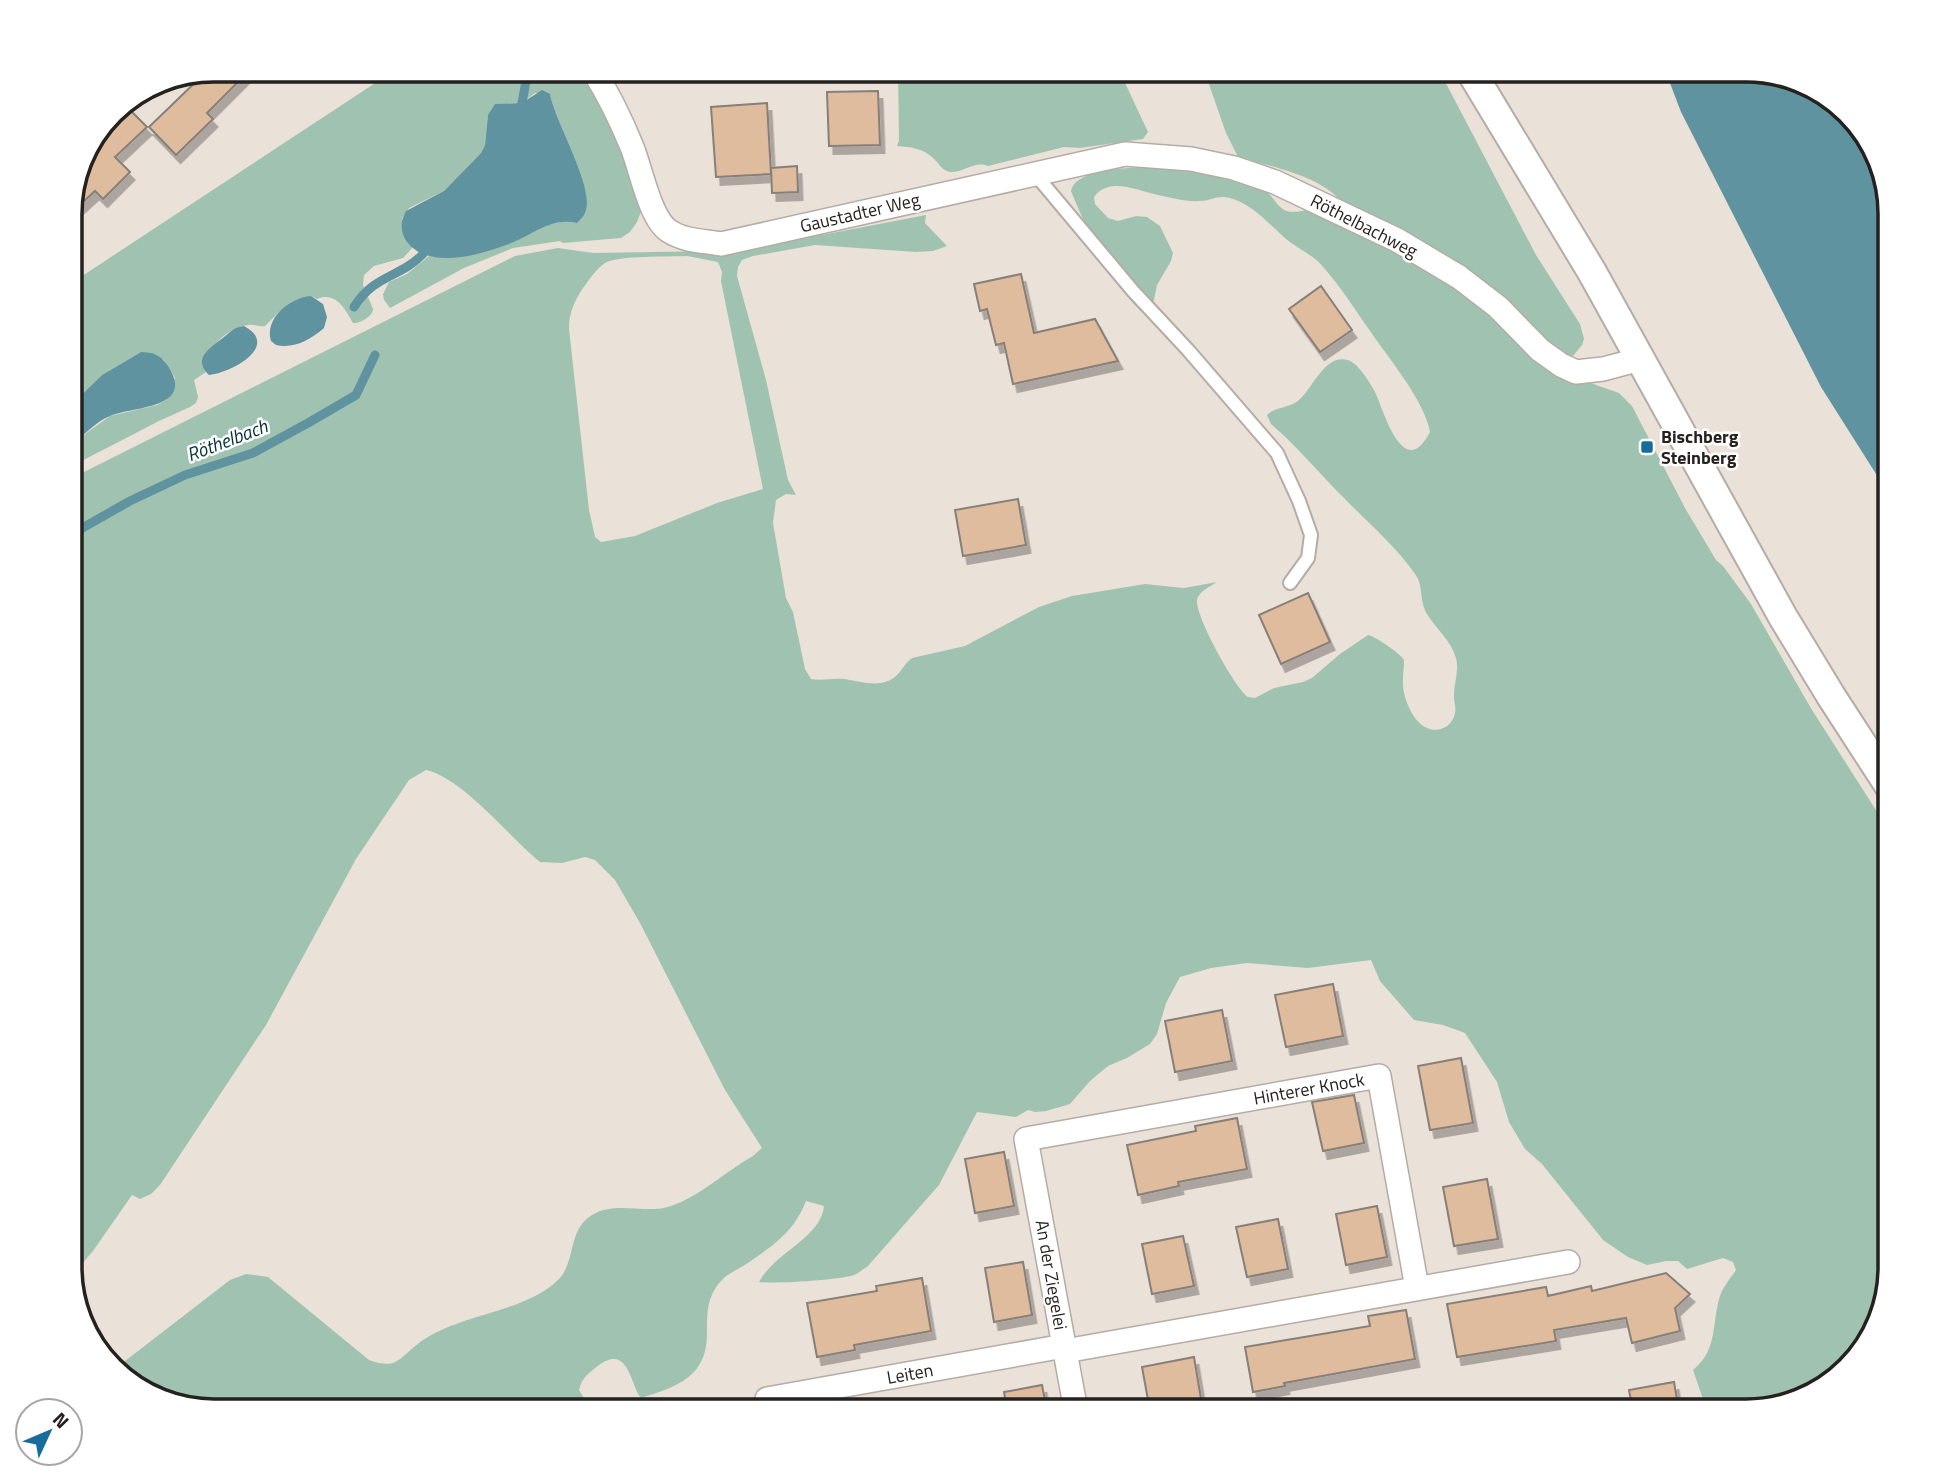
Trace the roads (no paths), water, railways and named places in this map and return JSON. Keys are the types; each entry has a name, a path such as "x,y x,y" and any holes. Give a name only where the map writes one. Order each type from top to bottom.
{"street":[{"path":"1477,82 1641,359 1783,617 1878,768"},
{"name":"Gaustadter Weg","path":"601,83 633,149 655,213 667,230 687,239 721,243 1045,172"},
{"name":"Röthelbachweg","path":"1045,172 1125,154 1191,159 1234,168 1275,182 1385,234 1448,271 1497,307 1540,350 1561,366 1576,372 1603,369 1641,359"},
{"name":"Hinterer Knock","path":"1026,1139 1379,1076 1418,1288"},
{"name":"An der Ziegelei","path":"1026,1139 1074,1399"},
{"path":"1064,1349 1567,1262"},
{"name":"Leiten","path":"767,1399 1064,1349"}],"lane":[{"path":"1045,172 1133,291 1197,359 1277,453 1300,501 1311,535 1308,558 1290,583"}],"water":[{"path":"1670,82 1746,82 1772,85 1796,92 1826,109 1851,134 1860,148 1871,172 1878,214 1878,477 1821,387 1681,112"},
{"path":"542,90 550,94 584,185 587,199 583,217 577,223 551,224 511,243 457,258 429,256 417,251 403,234 402,223 406,211 444,191 481,153 485,145 488,115 495,104 522,103"},
{"path":"311,296 323,304 327,317 324,328 302,342 289,346 276,345 271,341 270,333 271,325 280,311 294,301"},
{"path":"244,326 254,334 257,342 255,350 239,364 209,375 202,365 204,356 231,331"},
{"path":"141,352 149,353 163,359 168,366 175,380 174,391 159,403 110,416 83,434 83,393 102,375"}],"waterway":[{"path":"522,103 526,83"},
{"name":"Röthelbach","path":"354,307 370,288 423,254"},
{"name":"Röthelbach","path":"83,528 130,501 185,475 253,453 356,395 375,355"}],"place":[{"name":"Bischberg Steinberg","path":"1647,447"}]}
